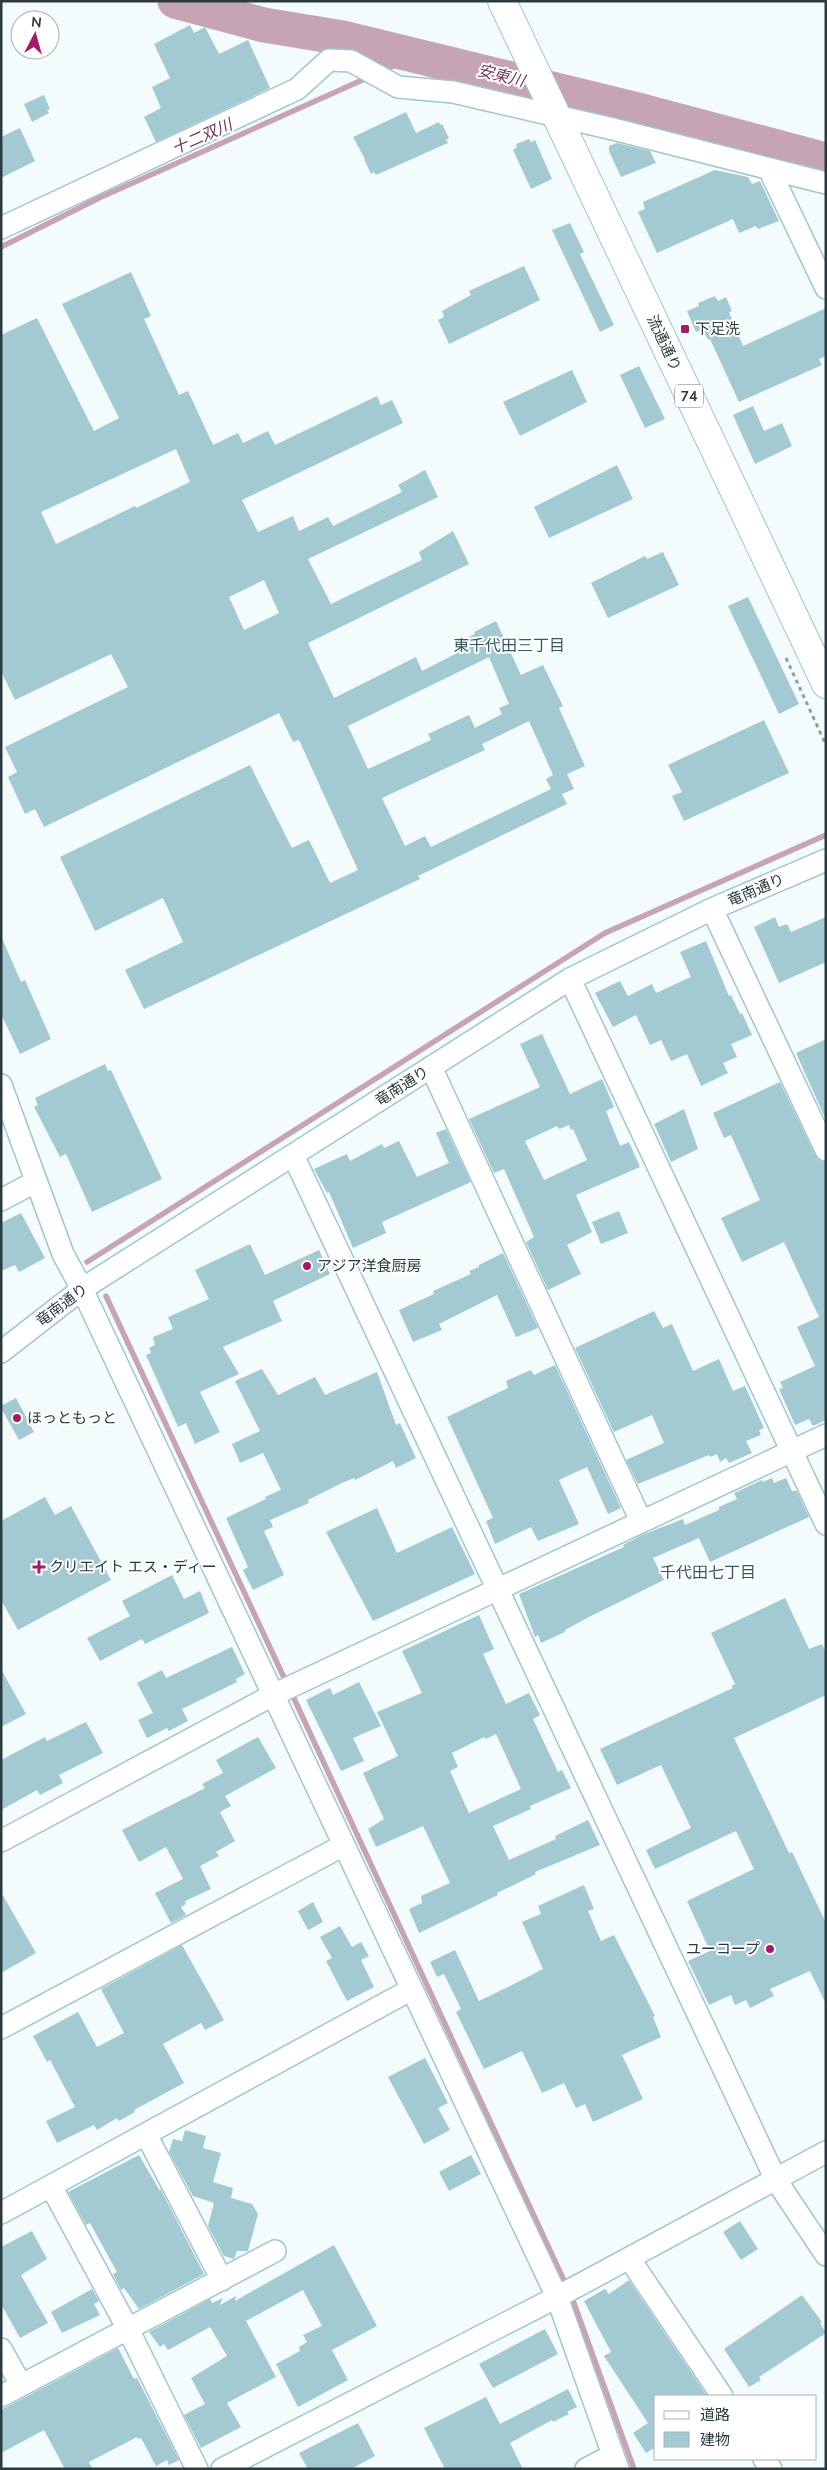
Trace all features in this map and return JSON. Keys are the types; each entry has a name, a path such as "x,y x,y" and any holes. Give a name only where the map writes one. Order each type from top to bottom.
{"main road":[{"name":"流通通り","path":"502,1 826,684"}],"street":[{"path":"1,228 297,89 330,60 351,61 398,87 453,92 555,111 826,183"},
{"path":"769,169 826,288"},
{"name":"竜南通り","path":"1,1352 82,1289 570,979 712,910 826,860"},
{"path":"712,910 826,1150"},
{"path":"570,979 826,1524"},
{"path":"431,1067 641,1521"},
{"path":"1,1085 63,1254 82,1289 557,2298 616,2462 586,2469"},
{"path":"293,1155 496,1590 776,2180 826,2255"},
{"path":"1,1200 35,1182"},
{"path":"1,1841 273,1694 826,1435"},
{"path":"1,2028 344,1845"},
{"path":"1,2213 412,1989"},
{"path":"146,2134 222,2280"},
{"path":"222,2469 557,2298 826,2152"},
{"path":"51,2186 128,2329 197,2469"},
{"path":"1,2396 275,2251"},
{"path":"629,2258 721,2395"},
{"path":"1,2348 21,2385"}],"building":[{"path":"190,25 194,33 205,27 219,54 248,40 270,88 156,142 144,117 161,108 152,87 170,78 154,44"},
{"path":"44,95 50,109 47,110 49,113 32,122 24,104"},
{"path":"406,112 416,133 439,122 440,125 442,124 449,138 446,140 448,143 376,175 374,172 371,174 353,137"},
{"path":"20,128 35,161 1,178 1,137"},
{"path":"529,139 531,142 535,140 552,179 531,189 513,150 517,147 516,144"},
{"path":"617,143 650,151 656,163 621,177 609,151 609,146"},
{"path":"715,170 748,177 752,184 760,181 779,221 758,229 756,226 739,233 733,219 657,253 638,212 645,209 643,202"},
{"path":"570,223 584,252 580,254 614,325 600,332 552,230"},
{"path":"524,266 540,300 449,344 438,320 444,317 442,311 471,295 469,291"},
{"path":"131,272 151,316 144,319 179,395 188,391 213,445 238,433 243,443 268,431 275,445 377,396 381,405 392,400 403,423 242,500 258,532 293,516 299,531 328,517 333,526 402,492 398,485 425,470 438,497 308,559 331,604 422,560 419,552 453,531 469,564 308,643 334,698 416,657 422,671 469,647 465,639 475,634 474,632 496,621 521,675 543,665 563,706 559,708 585,766 567,774 574,789 562,794 567,804 418,876 420,879 144,1009 125,970 183,942 163,898 95,931 60,857 250,765 292,848 309,840 330,883 358,870 299,740 293,742 279,713 44,827 35,809 25,814 8,777 17,772 5,747 128,687 111,654 15,700 1,671 1,335 37,318 94,431 119,418 62,304","holes":["176,449 190,482 56,544 41,512","264,580 279,613 244,630 229,597","489,657 509,704 499,708 502,714 475,728 469,715 428,734 431,740 368,769 348,726","529,721 553,775 546,779 551,789 431,847 425,836 405,846 382,798 485,750 482,744"]},
{"path":"715,296 718,301 726,297 732,311 729,312 743,346 826,308 826,356 819,359 822,365 739,402 710,339 708,340 703,329 696,332 687,311 699,306 698,303"},
{"path":"639,366 665,419 645,428 620,375"},
{"path":"572,370 587,402 520,436 503,402"},
{"path":"753,406 764,431 782,423 792,446 755,464 733,415"},
{"path":"617,465 633,499 549,538 534,507"},
{"path":"663,552 679,585 608,618 591,583 645,556 647,559"},
{"path":"748,597 799,704 779,714 728,606"},
{"path":"764,720 789,773 684,821 672,796 682,792 668,765"},
{"path":"775,917 779,927 787,924 791,932 826,917 826,962 779,983 754,927"},
{"path":"1,936 21,982 25,980 51,1039 20,1054 1,1014"},
{"path":"706,941 729,996 731,995 740,1014 742,1013 752,1035 731,1044 737,1057 723,1063 728,1073 701,1086 687,1054 671,1061 661,1040 650,1045 636,1015 613,1027 595,993 620,981 628,996 652,984 656,993 691,977 680,952"},
{"path":"542,1034 570,1094 602,1079 614,1107 606,1111 620,1146 629,1142 640,1167 576,1195 592,1232 567,1245 581,1274 548,1290 526,1242 534,1237 504,1169 494,1173 469,1119 540,1087 520,1044","holes":["569,1125 571,1130 573,1129 587,1160 544,1180 525,1141 557,1126 559,1129"]},
{"path":"826,1039 826,1120 796,1053"},
{"path":"105,1064 108,1071 111,1070 162,1179 92,1212 66,1154 60,1157 34,1107 38,1105 35,1098"},
{"path":"780,1082 815,1155 819,1160 826,1162 826,1420 813,1426 809,1419 795,1425 779,1389 783,1388 780,1382 815,1366 797,1327 819,1317 784,1242 742,1262 721,1218 760,1200 731,1135 724,1138 713,1113"},
{"path":"684,1109 698,1149 671,1162 654,1124"},
{"path":"446,1129 471,1182 382,1222 386,1233 353,1248 329,1192 327,1193 314,1169 347,1154 350,1161 382,1144 384,1148 399,1141 417,1177 449,1163 436,1133"},
{"path":"619,1211 628,1233 601,1244 592,1222"},
{"path":"21,1213 45,1258 19,1272 15,1265 1,1271 1,1223"},
{"path":"250,1244 265,1275 319,1250 330,1274 273,1301 282,1321 223,1347 239,1374 200,1392 220,1432 195,1444 186,1423 178,1427 146,1355 151,1353 149,1348 155,1345 153,1337 173,1329 168,1317 209,1299 195,1270"},
{"path":"503,1253 538,1328 516,1337 497,1295 439,1324 442,1330 413,1342 399,1310 434,1294 433,1291 471,1274 469,1271"},
{"path":"654,1311 663,1328 672,1324 693,1371 719,1359 733,1391 745,1386 764,1428 759,1430 761,1435 746,1441 752,1453 729,1463 726,1458 720,1462 717,1454 710,1457 709,1455 638,1484 626,1460 664,1443 652,1415 614,1432 575,1348"},
{"path":"555,1365 621,1508 608,1514 587,1467 559,1480 579,1524 538,1541 531,1527 495,1544 486,1521 493,1518 447,1417 508,1388 506,1381 531,1370 534,1375"},
{"path":"262,1369 278,1395 315,1377 325,1395 377,1372 396,1425 400,1423 416,1458 396,1468 393,1461 355,1480 354,1478 342,1483 308,1500 309,1503 270,1520 273,1527 264,1531 284,1575 253,1590 243,1570 248,1567 226,1518 281,1490 263,1453 240,1463 232,1444 260,1431 235,1381"},
{"path":"16,1398 34,1432 19,1440 1,1408 1,1406"},
{"path":"772,1478 774,1483 786,1478 792,1491 797,1491 809,1517 710,1562 699,1538 653,1558 664,1580 541,1643 538,1635 535,1637 519,1594 624,1547 623,1545 642,1535 683,1519 685,1525 719,1510 719,1507 737,1499 734,1493 762,1480 763,1482"},
{"path":"45,1497 55,1515 71,1506 111,1580 18,1630 1,1600 1,1521"},
{"path":"377,1508 397,1553 452,1527 475,1574 373,1621 326,1532"},
{"path":"172,1575 184,1599 200,1591 209,1613 145,1644 142,1639 100,1661 87,1638 130,1616 122,1601"},
{"path":"785,1598 809,1649 822,1644 826,1652 826,1695 734,1738 789,1853 792,1852 826,1923 826,2004 810,1971 770,1989 774,1996 750,2008 746,2000 735,2005 731,1995 709,2005 688,1961 710,1951 687,1901 754,1869 736,1831 655,1869 646,1850 691,1828 661,1765 617,1785 600,1749 733,1688 731,1686 735,1684 711,1633"},
{"path":"479,1615 494,1649 483,1654 506,1704 529,1693 540,1715 533,1719 558,1772 562,1770 571,1788 530,1806 531,1809 493,1826 509,1860 556,1839 555,1836 588,1820 600,1845 535,1872 536,1874 497,1893 498,1895 419,1933 409,1909 422,1903 421,1896 450,1883 423,1826 376,1847 368,1829 384,1819 363,1773 398,1756 377,1712 422,1693 402,1651","holes":["496,1734 521,1789 469,1813 450,1771 458,1767 452,1753 484,1737 486,1739"]},
{"path":"232,1647 245,1674 236,1679 237,1682 182,1709 188,1721 169,1731 167,1728 147,1738 138,1720 153,1713 137,1683 162,1670 166,1678"},
{"path":"1,1669 26,1714 1,1727"},
{"path":"359,1682 381,1726 353,1738 364,1761 341,1771 306,1700 330,1688 333,1695"},
{"path":"86,1722 103,1753 59,1775 63,1783 40,1795 37,1790 1,1810 1,1760 45,1737 47,1741"},
{"path":"258,1737 276,1768 225,1796 231,1806 220,1812 235,1841 216,1852 219,1856 200,1866 211,1889 185,1901 186,1904 181,1907 186,1915 171,1923 155,1893 183,1879 166,1847 139,1862 122,1830 205,1788 202,1784 223,1773 216,1760"},
{"path":"584,1885 594,1909 588,1911 601,1941 614,1935 655,2016 653,2017 661,2037 622,2055 643,2099 593,2122 585,2104 576,2108 564,2083 542,2093 522,2051 484,2069 456,2012 461,2009 444,1974 437,1977 430,1962 455,1950 479,2001 510,1986 543,1969 522,1922 541,1914 538,1906"},
{"path":"1,1892 36,1953 1,1973"},
{"path":"313,1902 323,1922 308,1930 298,1911"},
{"path":"340,1926 352,1947 361,1942 369,1956 361,1960 374,1987 347,2001 326,1961 332,1958 320,1937"},
{"path":"182,1945 224,2020 205,2030 201,2023 163,2044 184,2083 134,2110 135,2112 119,2121 117,2118 97,2130 94,2125 57,2143 46,2121 75,2107 50,2060 47,2062 33,2036 78,2012 97,2047 124,2033 101,1989"},
{"path":"425,2058 448,2103 438,2108 450,2130 424,2144 388,2077"},
{"path":"185,2130 206,2136 203,2148 221,2153 213,2182 233,2188 231,2198 252,2204 258,2214 248,2251 237,2251 234,2259 224,2256 208,2226 214,2203 193,2196 169,2152 173,2139 182,2141"},
{"path":"139,2155 160,2191 160,2188 204,2274 139,2309 124,2288 121,2290 113,2274 117,2272 90,2223 86,2225 68,2192"},
{"path":"471,2155 481,2174 449,2191 439,2172"},
{"path":"740,2221 758,2249 741,2260 723,2232"},
{"path":"32,2231 47,2259 21,2275 48,2323 20,2338 1,2304 1,2247"},
{"path":"334,2245 377,2326 332,2350 348,2380 298,2407 276,2364 300,2351 299,2347 307,2342 303,2335 322,2326 303,2290 246,2321 276,2377 227,2403 241,2427 201,2448 184,2415 205,2404 191,2378 227,2356 210,2327 168,2350 164,2344 160,2347 149,2332 210,2299 212,2303 223,2298 220,2305 236,2296 235,2301"},
{"path":"629,2280 706,2395 654,2395 654,2448 646,2453 633,2433 648,2423 604,2356 611,2352 584,2301 605,2289 609,2294"},
{"path":"92,2289 99,2301 94,2304 100,2315 62,2333 51,2312"},
{"path":"802,2295 822,2322 820,2323 826,2333 759,2377 761,2380 749,2387 724,2349"},
{"path":"545,2329 558,2354 493,2388 479,2364"},
{"path":"118,2348 134,2379 137,2378 179,2460 169,2465 167,2460 156,2466 141,2438 138,2439 137,2437 89,2462 92,2469 65,2469 44,2430 1,2453 1,2410"},
{"path":"568,2389 577,2407 567,2412 569,2414 553,2422 552,2420 510,2443 523,2469 445,2469 424,2428 486,2397 500,2424"},
{"path":"358,2423 375,2456 351,2469 308,2469 299,2453"}],"waterway":[{"name":"安東川","path":"175,1 264,25 343,38 638,110 826,160"},
{"name":"十二双川","path":"380,72 416,56"},
{"name":"十二双川","path":"1,247 99,198 369,77"},
{"path":"87,1262 605,933 826,835"},
{"path":"106,1296 287,1684"},
{"path":"291,1692 567,2287"},
{"path":"571,2295 634,2469"}],"place":[{"name":"下足洗","path":"685,329"},
{"name":"アジア洋食厨房","path":"307,1266"},
{"name":"ほっともっと","path":"17,1418"},
{"name":"クリエイト エス・ディー","path":"39,1567"},
{"name":"ユーコープ","path":"770,1949"}],"district":[{"name":"東千代田三丁目","path":"509,646"},
{"name":"千代田七丁目","path":"708,1573"}]}
